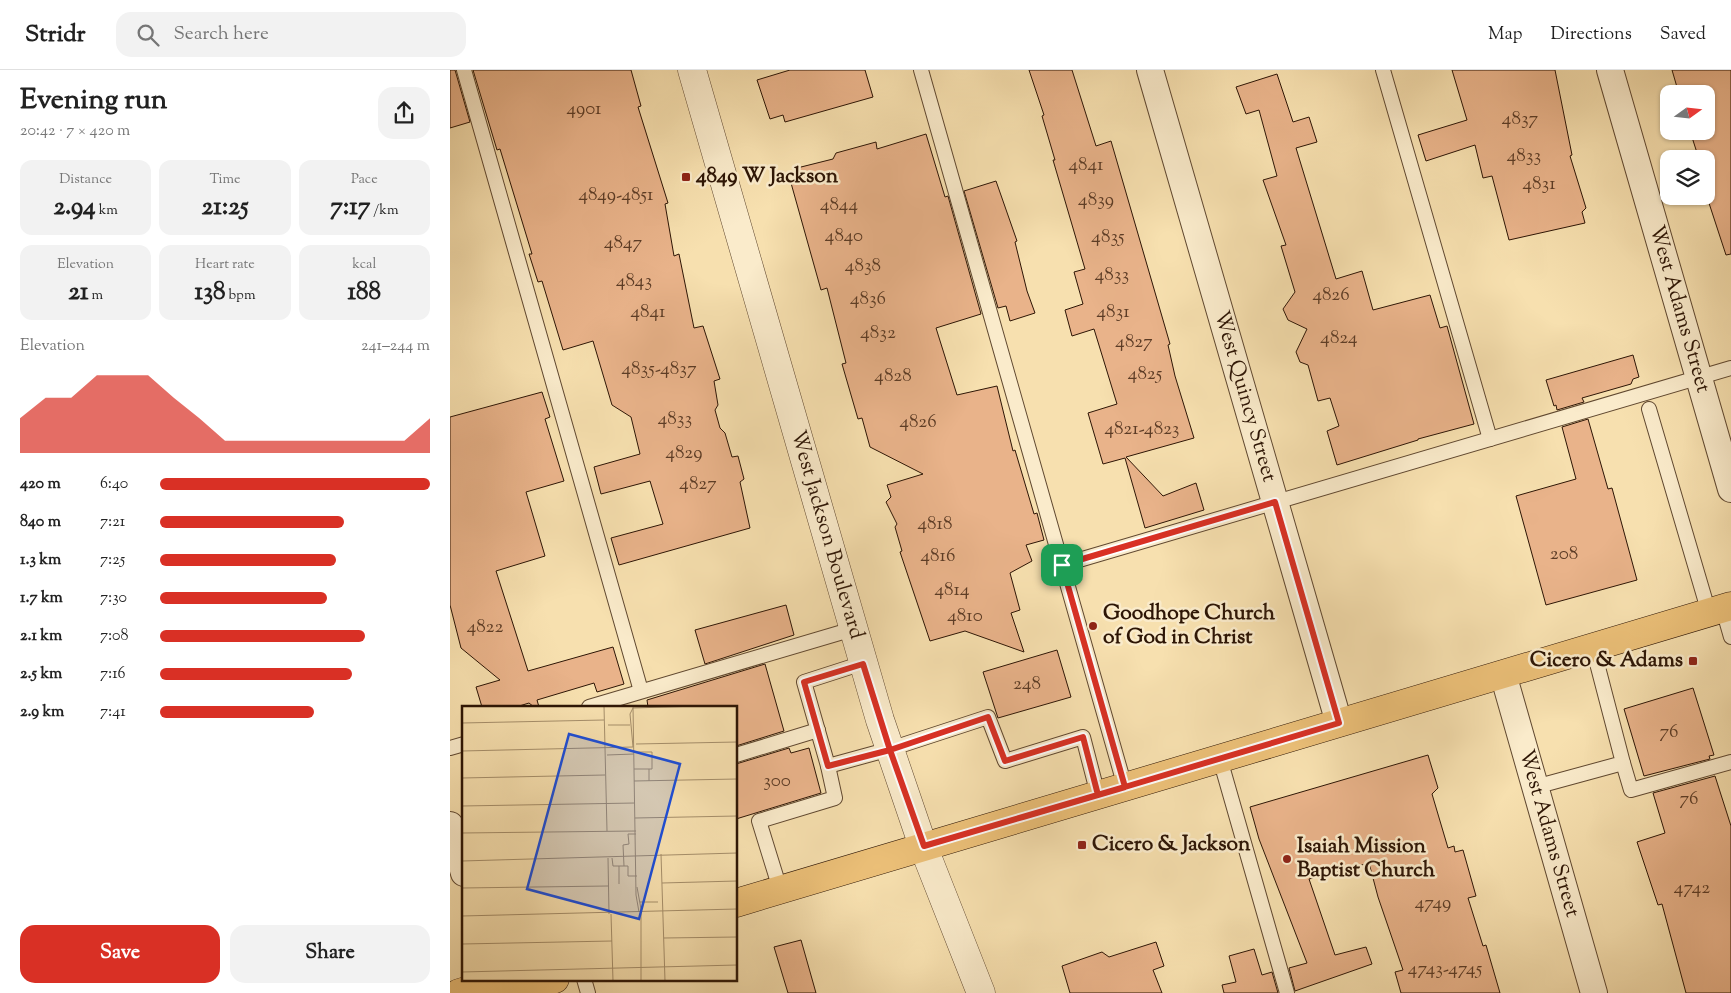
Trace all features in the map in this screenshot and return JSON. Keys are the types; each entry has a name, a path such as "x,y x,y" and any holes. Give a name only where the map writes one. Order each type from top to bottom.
{"main road":[{"path":"738,902 1721,609"},
{"path":"459,993 502,980"},
{"path":"508,980 532,987 552,980"}],"street":[{"name":"West Jackson Boulevard","path":"692,70 863,664 890,750 924,846 981,993"},
{"name":"West Quincy Street","path":"1150,70 1339,723"},
{"name":"West Adams Street","path":"1610,70 1731,489"},
{"name":"West Adams Street","path":"1503,674 1594,993"},
{"path":"450,825 462,866"},
{"path":"506,980 512,993"}],"lane":[{"path":"464,70 641,691"},
{"path":"921,70 1125,787"},
{"path":"1383,70 1490,439"},
{"path":"1062,565 1731,368"},
{"path":"1649,409 1731,637"},
{"path":"592,706 853,630"},
{"path":"1592,648 1630,790 1731,762"},
{"path":"780,889 759,821 835,798 804,682 863,664"},
{"path":"828,766 890,750 988,717 1005,761 1083,737 1098,795"},
{"path":"738,754 818,730"},
{"path":"1220,759 1287,993"},
{"path":"1535,786 1623,763"},
{"path":"584,980 588,993"}],"building":[{"path":"450,70 455,70 470,122 450,128"},
{"path":"473,70 631,70 641,106 638,107 668,203 665,204 674,256 679,254 694,328 703,326 720,379 714,381 718,405 715,410 720,428 725,433 732,457 738,456 744,479 740,482 750,528 619,565 611,538 663,524 650,481 601,494 594,467 640,454 631,417 612,405 593,341 563,350 542,281 538,282 529,254 532,254 500,149 497,150"},
{"path":"790,70 865,70 873,97 785,122 783,115 770,119 757,80"},
{"path":"1029,70 1072,70 1096,146 1111,141 1170,344 1168,345 1175,376 1194,438 1126,457 1163,496 1196,483 1204,510 1145,528 1125,458 1103,464 1088,413 1117,404 1094,329 1072,336 1065,310 1083,304 1074,272 1085,269 1053,160 1055,160 1042,116 1044,115"},
{"path":"1452,70 1555,70 1572,155 1570,156 1586,208 1582,212 1585,223 1509,240 1492,176 1483,178 1475,145 1426,161 1418,135 1467,120"},
{"path":"1672,70 1731,70 1731,254 1726,255 1710,205 1715,205 1715,150 1696,150 1693,140 1715,140 1715,85 1676,85"},
{"path":"1277,74 1293,122 1309,117 1317,142 1296,148 1336,279 1362,271 1373,310 1430,295 1440,328 1447,326 1474,424 1418,439 1337,465 1327,431 1339,426 1330,398 1318,401 1308,365 1300,362 1296,352 1307,329 1288,320 1283,309 1295,292 1281,246 1286,245 1263,180 1277,176 1259,110 1246,114 1236,87"},
{"path":"926,134 945,197 948,196 981,314 936,328 957,395 997,386 1013,451 1015,450 1034,514 1037,513 1044,540 1026,545 1032,561 1010,573 1020,610 1011,613 1024,652 965,631 930,641 900,552 902,551 895,527 897,524 886,502 891,497 887,485 923,474 870,447 862,418 858,419 842,364 846,363 827,288 821,290 791,183 801,179 797,168 833,159 836,153 876,142 877,149"},
{"path":"996,181 1017,241 1015,242 1027,291 1035,313 1010,321 1006,306 998,308 964,191"},
{"path":"1633,355 1639,377 1633,379 1631,384 1582,398 1584,402 1557,410 1556,405 1554,406 1546,380"},
{"path":"542,392 550,417 545,419 564,481 526,492 545,556 496,571 528,671 613,647 624,684 597,692 594,683 537,700 539,706 533,706 529,703 519,706 482,706 476,687 500,680 461,648 450,605 450,417"},
{"path":"1588,419 1608,489 1612,488 1637,580 1546,605 1516,496 1576,479 1562,427"},
{"path":"786,605 794,635 705,664 695,630"},
{"path":"1057,650 1071,697 998,718 983,672"},
{"path":"765,664 784,731 738,745 738,706 648,706 647,700"},
{"path":"1693,688 1714,755 1709,756 1710,759 1644,776 1624,709"},
{"path":"789,748 791,753 809,748 821,793 738,818 738,763"},
{"path":"1428,755 1438,788 1432,794 1448,848 1454,846 1455,852 1463,850 1476,896 1468,898 1483,946 1486,945 1500,993 1401,993 1395,972 1403,970 1378,897 1369,863 1309,879 1335,955 1366,947 1372,964 1295,991 1289,968 1307,963 1259,839 1250,807"},
{"path":"1715,776 1731,826 1731,993 1686,993 1662,904 1658,905 1637,842 1665,833 1653,793"},
{"path":"801,940 816,993 788,993 774,947"},
{"path":"1156,942 1164,966 1153,970 1162,993 1070,993 1062,966 1102,952 1109,957"},
{"path":"1254,949 1262,975 1272,972 1278,993 1224,993 1222,985 1236,982 1229,956"}],"place":[{"name":"4849 W Jackson","path":"686,177"},
{"name":"Goodhope Church of God in Christ","path":"1093,626"},
{"name":"Cicero & Adams","path":"1693,661"},
{"name":"Cicero & Jackson","path":"1082,845"},
{"name":"Isaiah Mission Baptist Church","path":"1287,859"}],"route":[{"path":"1062,565 1125,787 1098,795 986,828 924,846 890,750 828,766 804,682 863,664 890,750 988,717 1005,761 1083,737 1098,795 1220,759 1339,723 1275,502 1062,565"}]}
